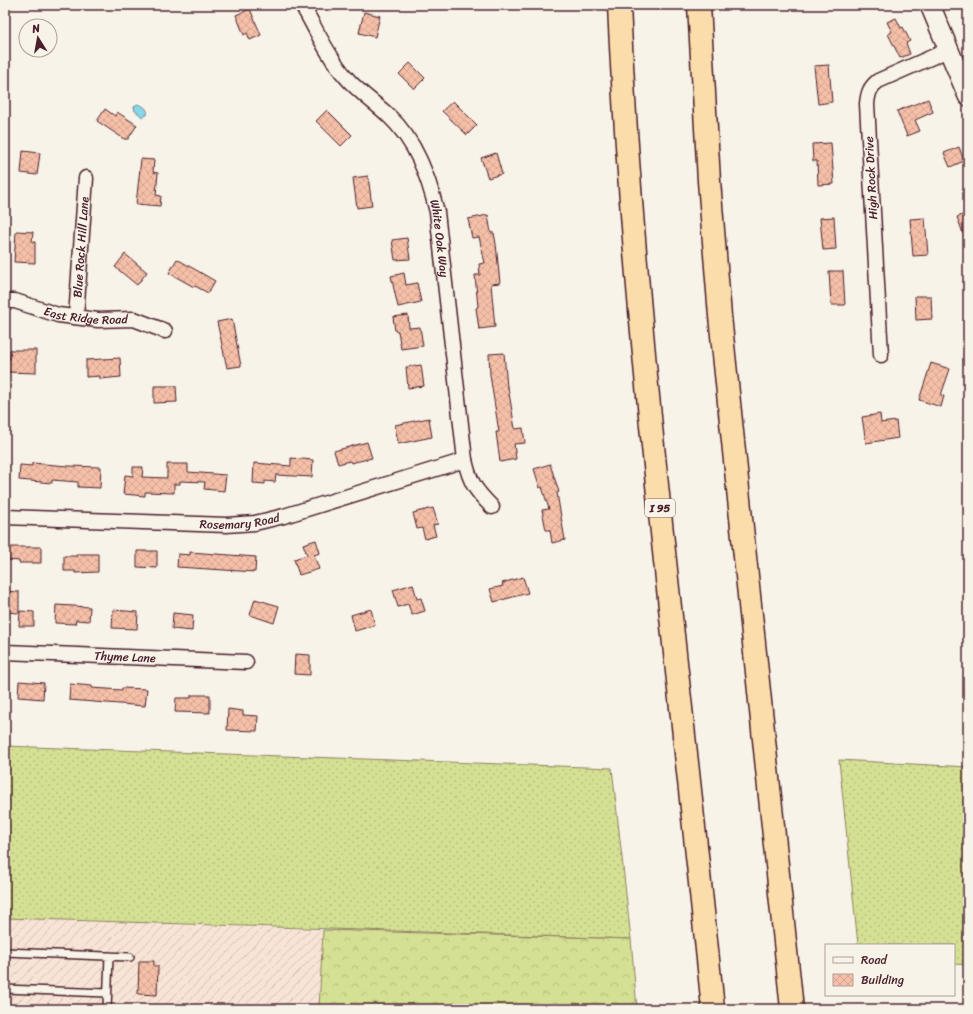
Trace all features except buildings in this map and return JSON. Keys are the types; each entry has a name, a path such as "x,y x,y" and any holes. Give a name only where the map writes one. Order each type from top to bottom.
{"highway":[{"name":"I 95","path":"619,5 626,139 640,320 713,1009"},
{"path":"699,5 709,189 719,308 792,1009"}],"main road":[{"path":"930,5 968,96"}],"street":[{"name":"White Oak Way","path":"302,5 333,60 346,77 389,116 404,132 418,154 426,173 437,212 465,460 473,485 492,507"},
{"name":"High Rock Drive","path":"881,355 867,97 872,85 878,81 948,50"},
{"name":"Blue Rock Hill Lane","path":"76,317 86,178"},
{"name":"East Ridge Road","path":"5,301 15,301 58,315 98,320 134,319 165,331"},
{"name":"Rosemary Road","path":"5,517 226,525 255,523 284,516 465,460"},
{"name":"Thyme Lane","path":"5,652 246,662"}],"lane":[{"path":"5,952 130,957"},
{"path":"107,1009 109,956"},
{"path":"5,989 107,993"}],"shaded area":[{"path":"5,918 323,930 319,1009 5,1009"}],"green space":[{"path":"5,746 612,768 631,939 5,918"},
{"path":"839,760 968,767 968,965 955,964 955,944 858,944"},
{"path":"323,930 631,939 637,1009 319,1009"}],"water":[{"path":"137,104 145,108 147,115 142,117 135,111 134,107"}]}
